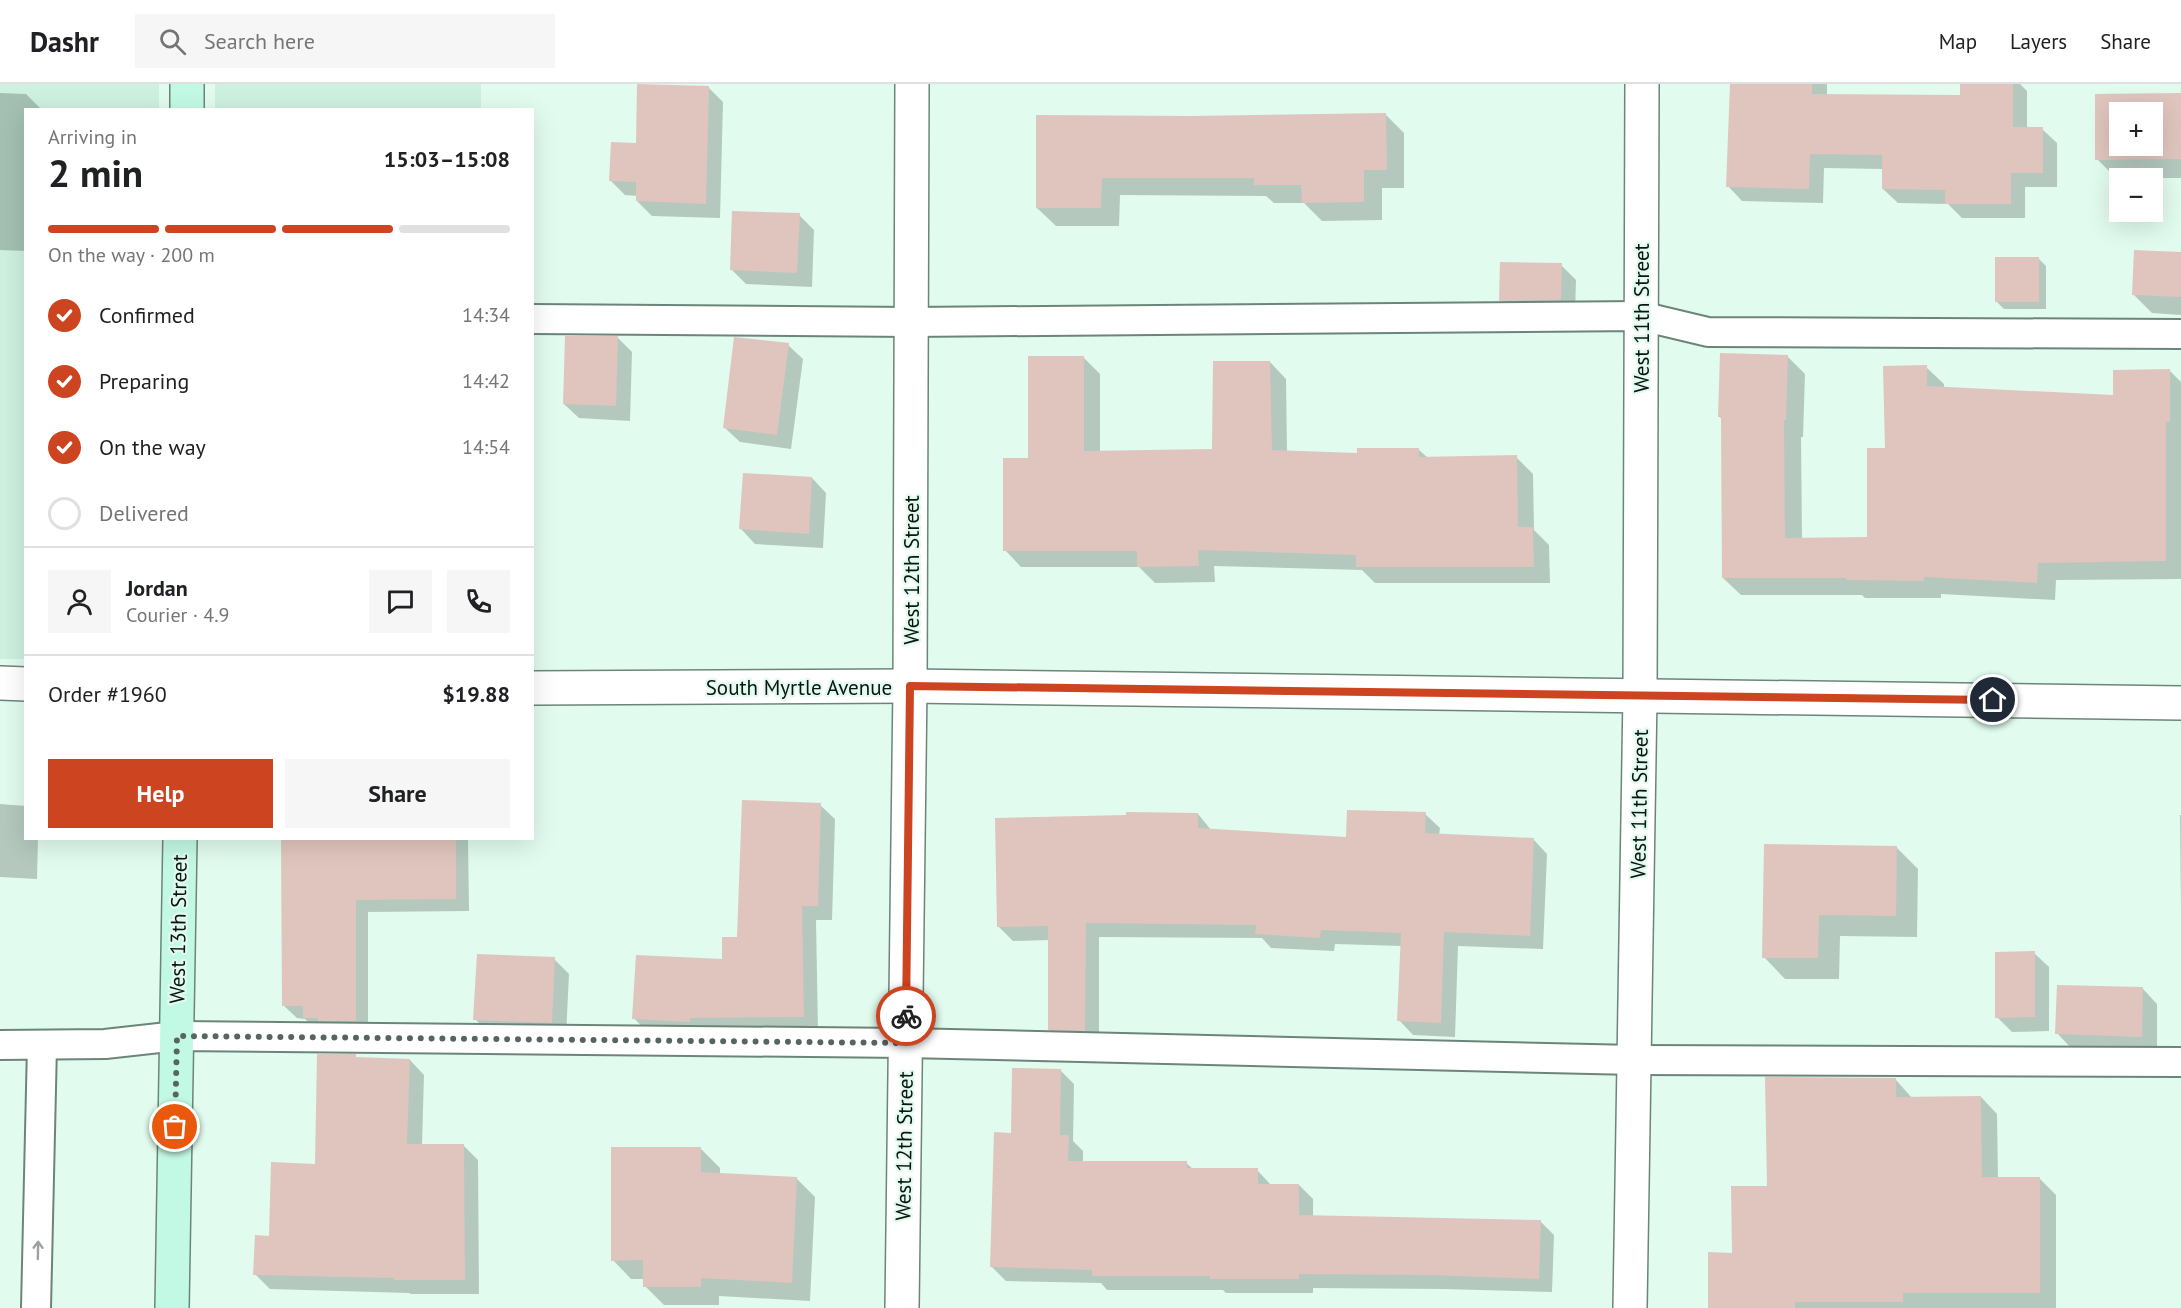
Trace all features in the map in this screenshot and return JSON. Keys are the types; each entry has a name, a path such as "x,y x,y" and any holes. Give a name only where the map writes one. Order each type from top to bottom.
{"main road":[{"path":"187,84 187,108"},
{"name":"West 13th Street","path":"172,1308 180,840"}],"street":[{"name":"West 12th Street","path":"902,1308 910,686 912,84"},
{"name":"West 11th Street","path":"1630,1308 1640,695 1642,84"},
{"path":"0,683 24,684"},
{"name":"South Myrtle Avenue","path":"534,688 910,686 2181,703"}],"lane":[{"path":"534,319 911,322 1641,316 1708,332 2181,334"},
{"path":"0,1045 105,1044 177,1036 906,1043 1635,1060 2181,1062"},
{"path":"36,1308 42,1045"}],"shaded area":[{"path":"0,84 159,84 159,108 24,108 24,659 0,659"},
{"path":"215,84 481,84 481,108 215,108"}],"building":[{"path":"637,84 709,86 706,204 636,201 636,182 609,181 611,142 636,143"},
{"path":"1730,84 1812,84 1812,94 1960,95 1960,84 2013,84 2013,127 2043,127 2043,173 2011,173 2011,204 1945,204 1945,190 1882,189 1882,155 1810,154 1809,189 1726,187"},
{"path":"2181,93 2181,159 2095,160 2095,94"},
{"path":"1386,113 1387,170 1364,170 1364,202 1302,203 1301,185 1254,185 1254,178 1102,178 1101,208 1036,208 1036,115 1190,116"},
{"path":"732,211 800,213 797,273 730,270"},
{"path":"2134,250 2181,252 2181,297 2132,295"},
{"path":"1995,257 2039,257 2039,302 1995,302"},
{"path":"1500,262 1562,263 1561,300 1499,301"},
{"path":"565,336 618,336 616,406 563,404"},
{"path":"734,337 789,343 777,435 723,428"},
{"path":"1720,353 1788,355 1786,420 1784,420 1785,538 1867,537 1867,448 1885,448 1883,366 1927,365 1927,386 2113,395 2113,370 2170,369 2170,422 2166,422 2166,561 2038,563 2037,583 1924,577 1924,581 1846,580 1846,578 1722,578 1721,417 1718,417"},
{"path":"1028,356 1084,356 1084,451 1212,449 1213,361 1270,361 1272,450 1357,453 1357,448 1419,448 1419,457 1517,455 1518,527 1533,527 1534,567 1356,567 1356,555 1198,550 1199,566 1137,567 1137,551 1003,551 1003,458 1028,458"},
{"path":"743,473 812,477 809,534 739,529"},
{"path":"742,800 821,803 818,906 802,906 804,1017 690,1018 690,1022 632,1019 636,955 722,959 722,937 737,937"},
{"path":"1347,810 1426,812 1425,833 1534,838 1530,936 1444,932 1441,1023 1397,1021 1401,933 1321,930 1320,938 1255,934 1256,925 1086,923 1085,1031 1048,1030 1048,926 997,927 995,818 1126,815 1126,812 1198,813 1198,828 1346,837"},
{"path":"281,840 456,840 456,899 356,900 356,1021 318,1021 318,1018 303,1018 303,1006 282,1006"},
{"path":"1764,844 1897,846 1896,916 1819,915 1818,958 1762,958"},
{"path":"2035,951 2035,1017 1995,1018 1995,952"},
{"path":"477,954 555,957 552,1023 473,1020"},
{"path":"2057,985 2143,987 2142,1037 2055,1034"},
{"path":"317,1054 356,1054 356,1057 410,1059 407,1144 464,1144 465,1280 253,1275 255,1235 269,1236 271,1162 315,1164"},
{"path":"1012,1068 1061,1069 1060,1135 1069,1135 1068,1161 1187,1161 1187,1168 1258,1168 1258,1184 1299,1184 1299,1215 1541,1220 1539,1279 1299,1274 1299,1279 1210,1279 1210,1276 1092,1276 1092,1270 990,1267 994,1132 1011,1133"},
{"path":"1765,1077 1896,1078 1896,1097 1981,1096 1982,1177 2040,1177 2040,1293 1903,1293 1903,1302 1795,1302 1795,1308 1708,1308 1708,1252 1732,1253 1731,1186 1767,1186"},
{"path":"611,1147 701,1147 701,1172 797,1177 792,1283 701,1278 701,1287 643,1287 643,1260 611,1261"}],"way so far":[{"path":"175,1127 177,1036 906,1043 906,1016"}],"route":[{"path":"906,1016 910,686 1993,700"}]}
